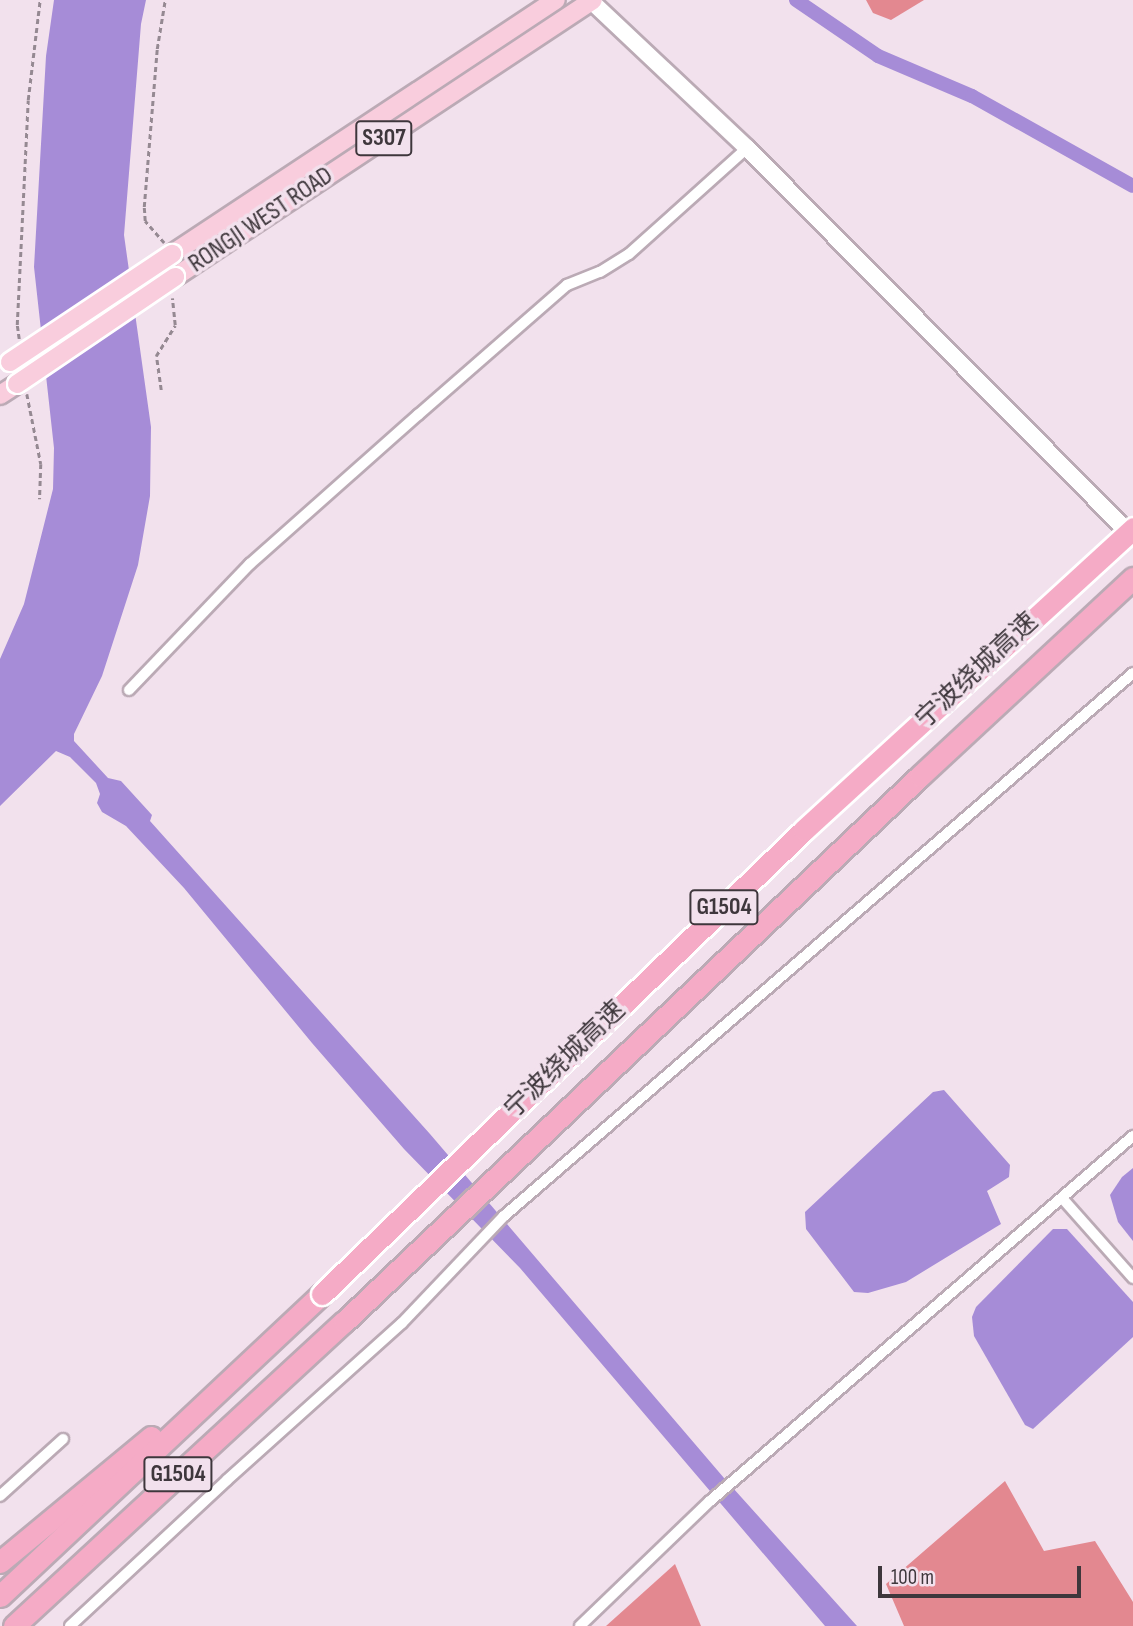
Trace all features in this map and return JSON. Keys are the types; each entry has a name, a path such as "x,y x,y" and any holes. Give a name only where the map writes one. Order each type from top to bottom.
{"highway":[{"name":"宁波绕城高速","path":"0,1596 322,1294 804,830 1133,528"},
{"name":"宁波绕城高速","path":"13,1626 344,1322 1133,578"},
{"path":"0,1562 322,1294"}],"main road":[{"name":"RONGJI WEST ROAD","path":"10,360 168,249 556,0"},
{"name":"RONGJI WEST ROAD","path":"0,395 22,385 176,277 591,0"},
{"path":"591,0 747,148 1133,537"}],"street":[{"path":"129,690 250,564 408,424 567,285 600,272 629,254 747,148"},
{"path":"70,1626 402,1323 481,1237 504,1216 1133,673"},
{"path":"580,1626 710,1500 1133,1136"},
{"path":"1062,1198 1133,1278"},
{"path":"0,1496 63,1439"}],"path":[{"path":"10,360 17,325 28,100 40,0"},
{"path":"165,0 156,49 144,207 145,221 168,249"},
{"path":"161,390 156,356 176,325 172,298"},
{"path":"22,385 41,464 40,499"}],"shaded area":[{"path":"54,0 146,0 141,24 124,235 151,427 150,496 138,565 102,676 74,734 74,741 108,778 121,781 152,815 150,821 430,1134 724,1478 857,1626 825,1626 520,1268 404,1149 184,888 126,826 102,812 97,803 100,794 96,783 70,757 56,751 0,806 0,659 24,604 53,489 54,448 34,267 46,56"},
{"path":"866,0 924,0 891,20 873,13"},
{"path":"944,1090 1010,1165 1009,1177 987,1191 1001,1224 906,1282 868,1293 854,1292 806,1229 805,1212 933,1092"},
{"path":"1133,1168 1133,1241 1118,1222 1110,1195 1122,1177"},
{"path":"1053,1229 1067,1229 1133,1302 1133,1337 1033,1429 1025,1425 974,1336 972,1317 976,1307"},
{"path":"1005,1481 1044,1551 1095,1541 1133,1602 1133,1626 904,1626 886,1584"},
{"path":"675,1564 701,1626 606,1626"}],"waterway":[{"path":"796,0 878,56 972,96 1133,186"}]}
